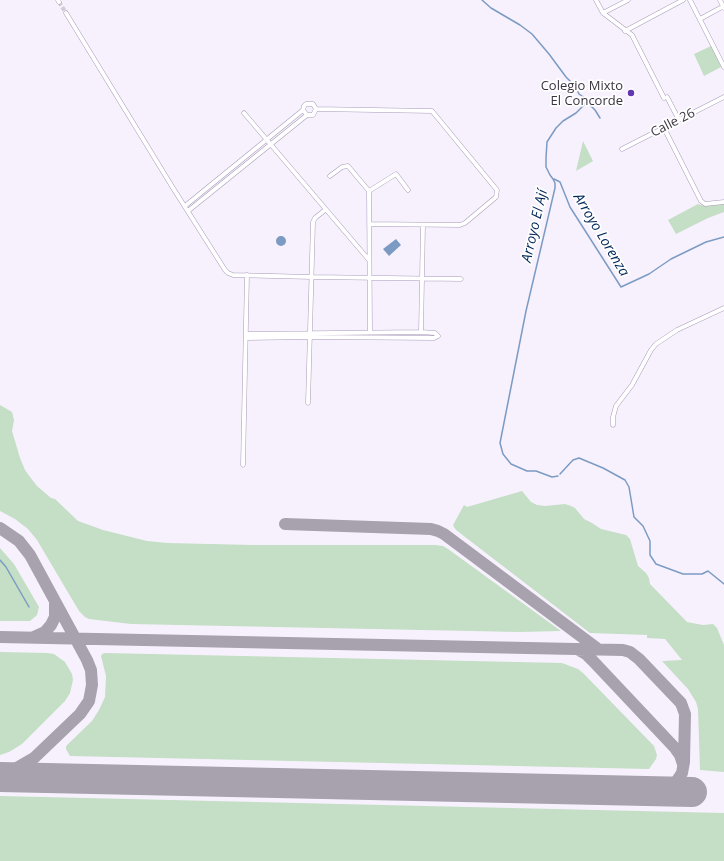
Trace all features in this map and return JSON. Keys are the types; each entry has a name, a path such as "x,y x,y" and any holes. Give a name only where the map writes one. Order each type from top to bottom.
{"street":[{"path":"596,0 603,13 632,35 679,120"},
{"path":"603,13 628,0"},
{"path":"625,31 683,0"},
{"path":"690,0 724,67"},
{"path":"700,19 724,7 720,0"},
{"path":"66,13 225,270 233,275 247,276 461,280"},
{"name":"Calle 26","path":"622,149 724,97"},
{"path":"185,206 303,110 306,104 310,103 315,106 316,109"},
{"path":"188,211 307,115 313,115 316,109"},
{"path":"316,109 432,111 437,115 495,186 498,194 462,224 369,224"},
{"path":"303,110 307,115"},
{"path":"244,113 369,260"},
{"path":"664,128 701,201 705,204 724,202"},
{"path":"330,176 342,167 348,166 369,191 370,331"},
{"path":"369,191 396,174 408,190"},
{"path":"308,403 313,222 315,218 325,210"},
{"path":"421,332 423,225"},
{"path":"243,465 243,401 247,276"},
{"path":"613,425 612,417 616,406 632,385 651,350 656,344 677,330 724,308"},
{"path":"246,336 310,335 438,337 435,333 370,331 310,335"}],"green space":[{"path":"711,46 721,67 704,76 694,54"},
{"path":"583,141 593,161 576,171"},
{"path":"724,203 724,212 708,218 676,234 668,220 698,204 704,206"},
{"path":"0,405 12,412 14,420 12,431 25,470 37,486 51,498 55,499 78,521 103,530 147,541 167,543 443,546 561,631 519,632 131,624 89,619 79,611 37,540 28,529 15,519 0,511"},
{"path":"522,491 531,502 537,505 545,506 565,504 571,506 575,508 584,519 601,529 626,535 630,539 638,566 646,573 650,584 687,622 703,625 713,624 717,628 724,645 724,772 700,770 698,709 696,702 688,689 662,661 682,660 665,639 647,638 647,635 590,633 454,527 453,525 464,505 467,507"},
{"path":"0,548 14,564 39,607 37,615 30,621 0,621"},
{"path":"0,652 54,654 65,662 72,674 73,680 70,693 65,701 22,744 9,752 0,755"},
{"path":"105,653 562,663 578,669 584,674 654,746 657,755 649,769 70,756 66,746 92,721 105,697 106,676 101,656"},
{"path":"0,796 724,813 724,861 0,861"}],"water":[{"path":"279,236 283,236 285,237 285,245 279,246 276,243 276,239"},
{"path":"396,239 401,245 389,256 383,249"}],"waterway":[{"name":"Arroyo El Ají","path":"482,0 491,8 532,34 566,77 575,86 579,94 586,100 584,105 576,113 563,121 556,128 547,142 546,167 555,183 555,188 526,311 500,443 503,454 511,464 527,471 536,471 552,477 558,476"},
{"path":"586,101 595,110 600,118"},
{"name":"Arroyo Lorenza","path":"554,179 560,182 570,207 621,287 649,274 671,259 706,242 724,237"},
{"name":"Arroyo El Ají","path":"560,474 573,460 579,458 603,468 625,480 629,487 634,517 643,526 650,541 650,555 656,564 683,574 702,574 708,571 724,584"},
{"path":"0,560 6,567 29,607"}],"taxiway":[{"path":"285,524 431,529 438,531 598,649"},
{"path":"0,528 19,541 30,555 87,660 91,670 92,685 89,701 80,714 34,758 15,769 0,774"},
{"path":"34,637 45,632 51,625 55,617 55,604"},
{"path":"0,637 623,650 630,652 639,659 681,703 685,714 684,762 682,773 676,782 668,787 655,791"},
{"path":"577,649 586,654 593,661 675,748 680,755 683,764"}],"runway":[{"path":"0,777 692,792"}],"tunnel":[{"path":"59,2 66,13"}],"place":[{"name":"Colegio Mixto El Concorde","path":"631,93"}]}
